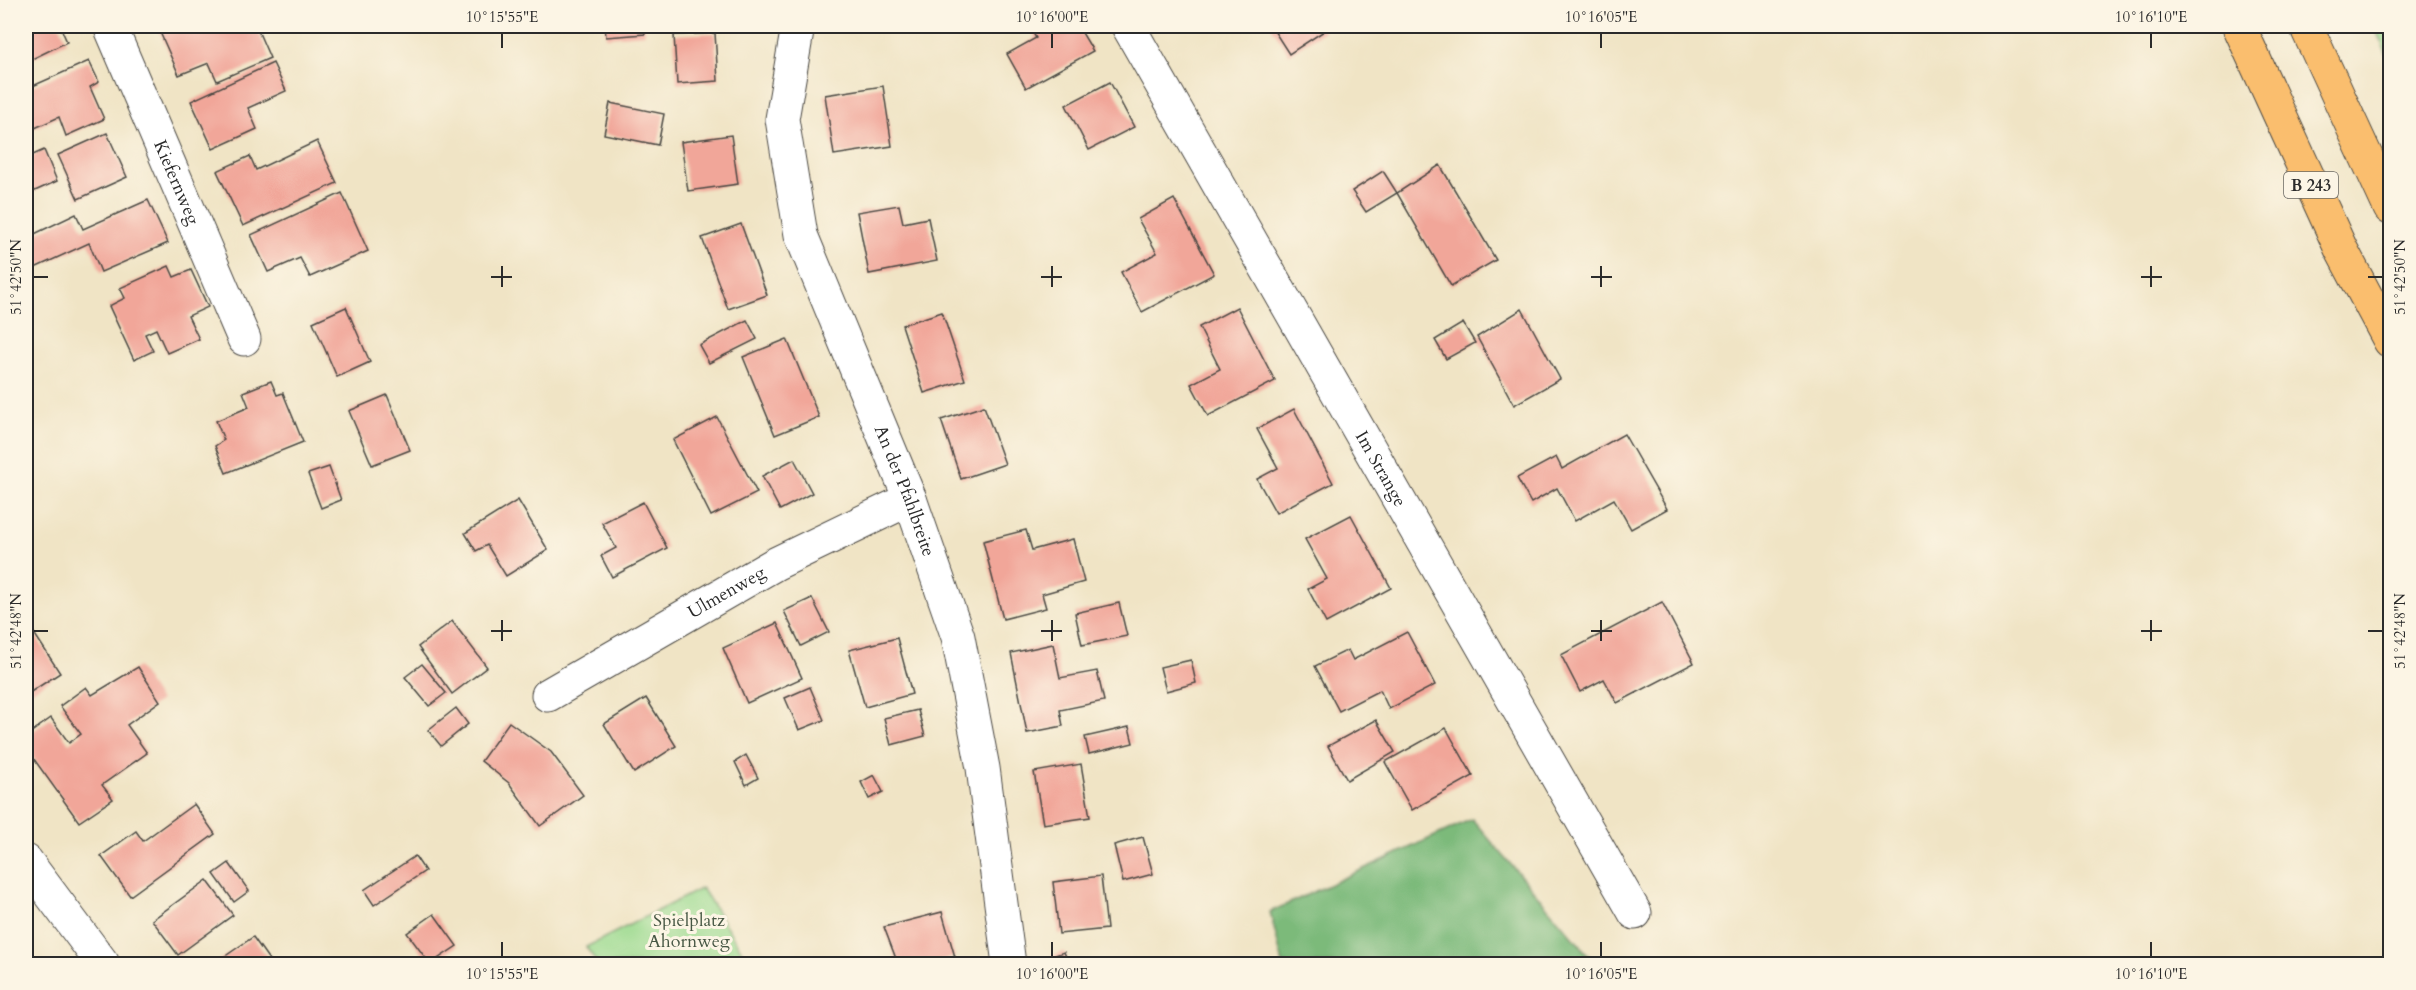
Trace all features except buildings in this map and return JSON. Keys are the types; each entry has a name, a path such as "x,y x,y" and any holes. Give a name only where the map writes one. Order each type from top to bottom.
{"highway":[{"name":"B 243","path":"2239,26 2341,249 2391,341"},
{"path":"2306,26 2391,208"}],"street":[{"name":"Kiefernweg","path":"110,26 244,339"},
{"name":"An der Pfahlbreite","path":"798,26 782,119 801,235 910,499 958,637 983,768 1010,964"},
{"name":"Im Strange","path":"1128,26 1635,913"},
{"name":"Ulmenweg","path":"548,695 775,564 910,499"},
{"path":"26,861 103,964"}],"green space":[{"path":"2374,26 2390,26 2390,62"},
{"path":"1472,819 1596,964 1283,964 1270,912"},
{"name":"Spielplatz Ahornweg","path":"702,888 750,964 598,964 586,947"}]}
